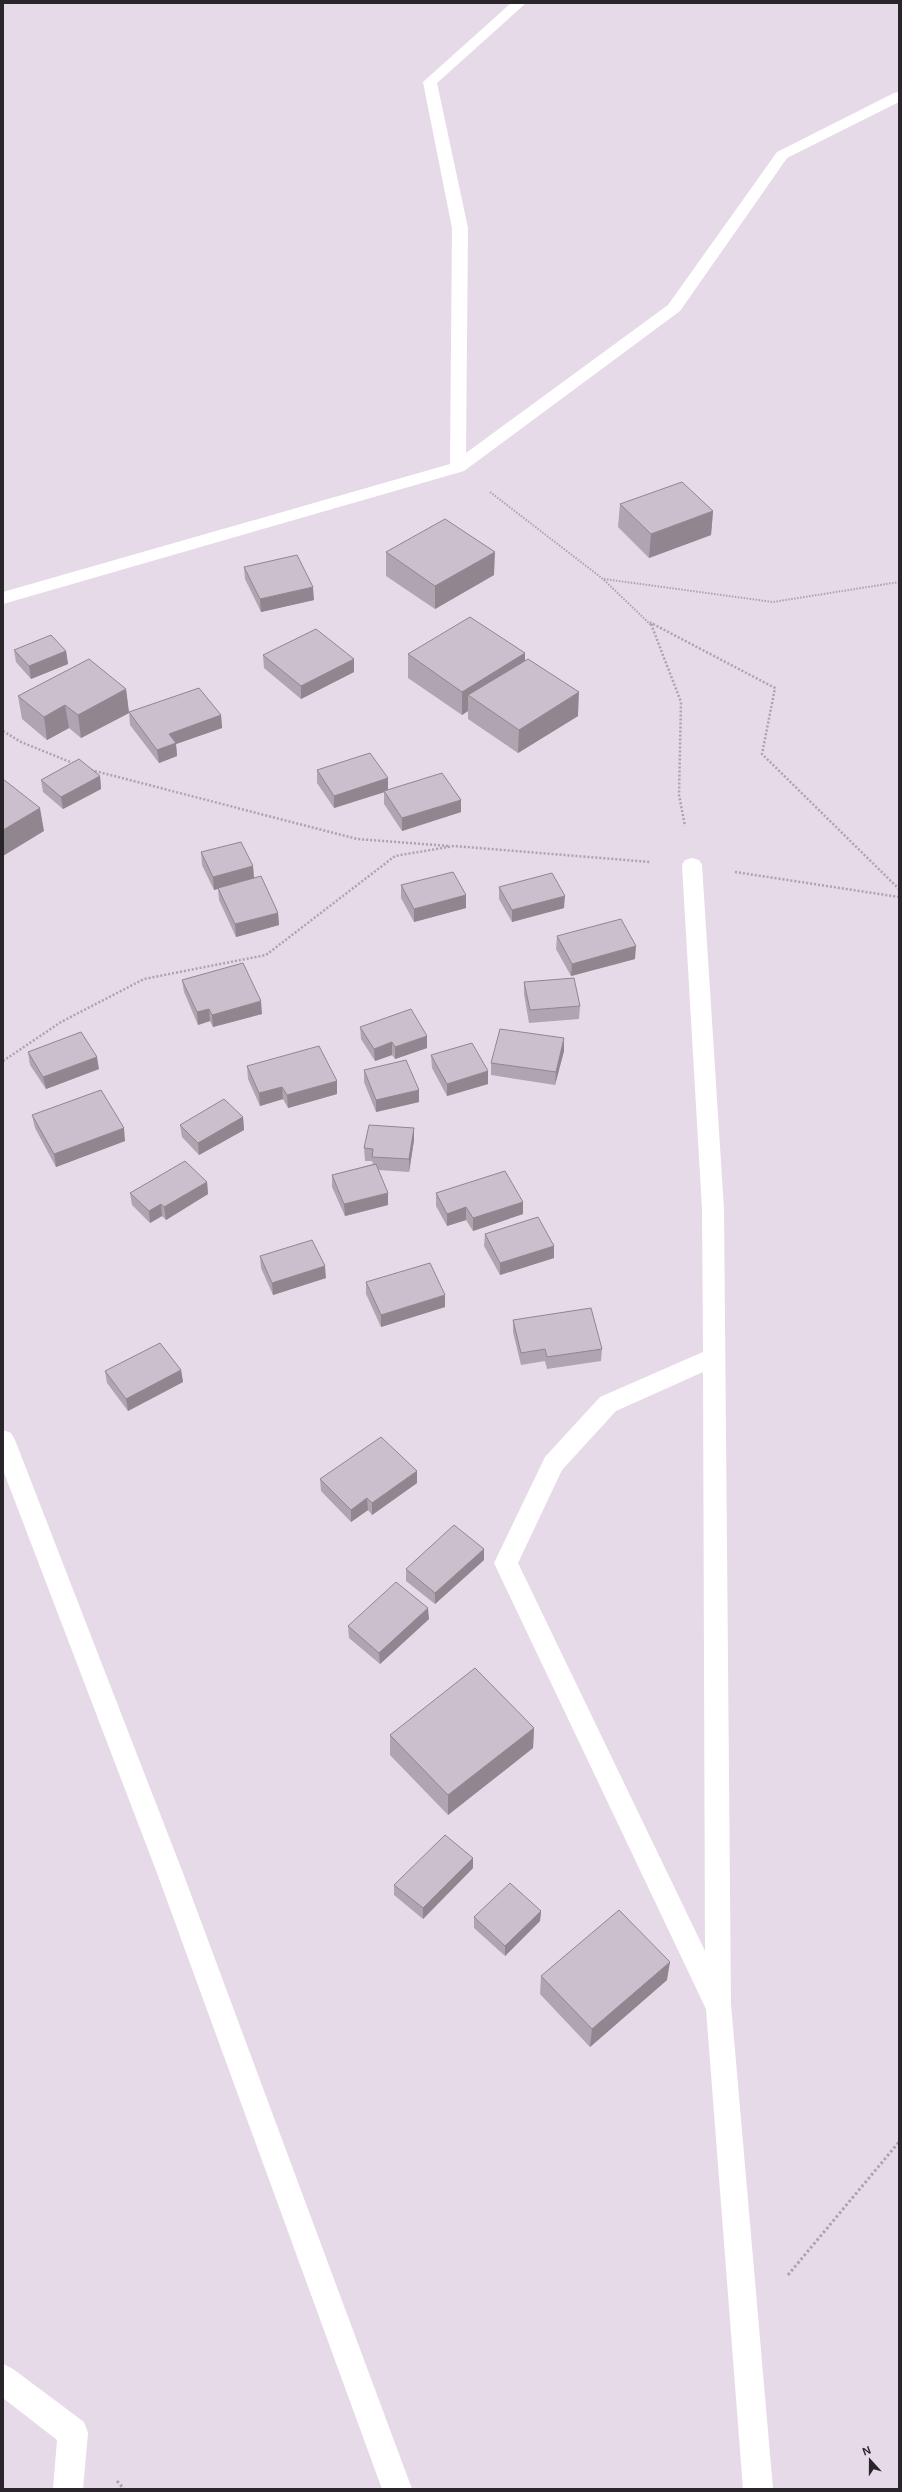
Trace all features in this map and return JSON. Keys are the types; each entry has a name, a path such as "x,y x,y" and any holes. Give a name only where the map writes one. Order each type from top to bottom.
{"street":[{"path":"458,468 460,228 430,82 520,3"},
{"path":"3,598 458,468 674,308 782,155 899,96"},
{"path":"692,865 713,1209 719,2008 758,2489"},
{"path":"714,1357 608,1404 553,1464 506,1563 719,2008"},
{"path":"3,1440 170,1873 397,2489"},
{"path":"3,2379 73,2433 68,2489"}],"path":[{"path":"458,468 603,579 650,621 775,688 762,754 899,889"},
{"path":"603,579 773,602 899,582"},
{"path":"650,621 681,702 679,795 692,865"},
{"path":"3,730 21,742 76,764"},
{"path":"90,770 357,839 692,865 899,897"},
{"path":"3,1061 61,1022 144,979 266,955 395,856 454,846"},
{"path":"744,2319 764,2304 899,2142"}],"building":[{"path":"682,482 713,511 651,534 620,504"},
{"path":"445,519 495,552 435,586 386,552"},
{"path":"297,555 313,587 260,599 244,567"},
{"path":"470,617 525,653 462,692 408,654"},
{"path":"316,629 354,659 301,686 263,655"},
{"path":"51,635 66,651 29,666 14,650"},
{"path":"89,659 126,689 78,715 65,705 44,717 18,696"},
{"path":"528,659 579,692 519,730 468,695"},
{"path":"199,688 221,715 169,734 176,743 157,750 129,712"},
{"path":"370,753 388,778 334,796 317,770"},
{"path":"79,759 100,776 61,797 41,780"},
{"path":"442,773 461,800 402,818 384,791"},
{"path":"3,779 40,808 3,830"},
{"path":"241,842 253,866 213,877 201,852"},
{"path":"453,872 466,895 414,909 401,885"},
{"path":"552,873 565,896 512,910 499,887"},
{"path":"261,876 278,913 235,924 218,888"},
{"path":"621,919 636,946 572,964 557,936"},
{"path":"243,963 261,1001 212,1015 209,1009 197,1012 182,980"},
{"path":"574,978 580,1006 530,1010 524,982"},
{"path":"411,1009 427,1036 395,1047 392,1042 374,1049 360,1027"},
{"path":"500,1029 564,1038 556,1072 491,1063"},
{"path":"81,1032 97,1057 43,1077 28,1052"},
{"path":"472,1043 488,1071 447,1084 431,1055"},
{"path":"319,1046 337,1081 287,1095 282,1087 259,1093 247,1066"},
{"path":"406,1060 419,1090 376,1100 364,1070"},
{"path":"101,1090 124,1128 54,1154 32,1115"},
{"path":"224,1099 243,1117 198,1143 180,1125"},
{"path":"369,1125 414,1128 409,1159 372,1157 373,1149 364,1148"},
{"path":"185,1161 207,1182 164,1207 161,1204 149,1211 130,1193"},
{"path":"376,1164 388,1193 344,1204 332,1175"},
{"path":"505,1171 523,1202 473,1218 466,1207 447,1214 436,1193"},
{"path":"538,1217 554,1246 500,1263 485,1234"},
{"path":"312,1240 325,1266 272,1283 260,1256"},
{"path":"430,1263 445,1295 381,1315 366,1282"},
{"path":"591,1308 602,1349 547,1357 545,1349 521,1353 513,1320"},
{"path":"160,1343 181,1370 126,1399 105,1371"},
{"path":"381,1437 417,1471 372,1503 367,1498 351,1510 320,1479"},
{"path":"454,1525 484,1549 435,1593 406,1569"},
{"path":"396,1582 428,1608 379,1653 348,1626"},
{"path":"475,1668 534,1728 448,1795 390,1735"},
{"path":"445,1835 473,1858 423,1908 394,1885"},
{"path":"510,1883 541,1911 505,1946 474,1917"},
{"path":"619,1910 670,1962 592,2029 541,1976"}]}
